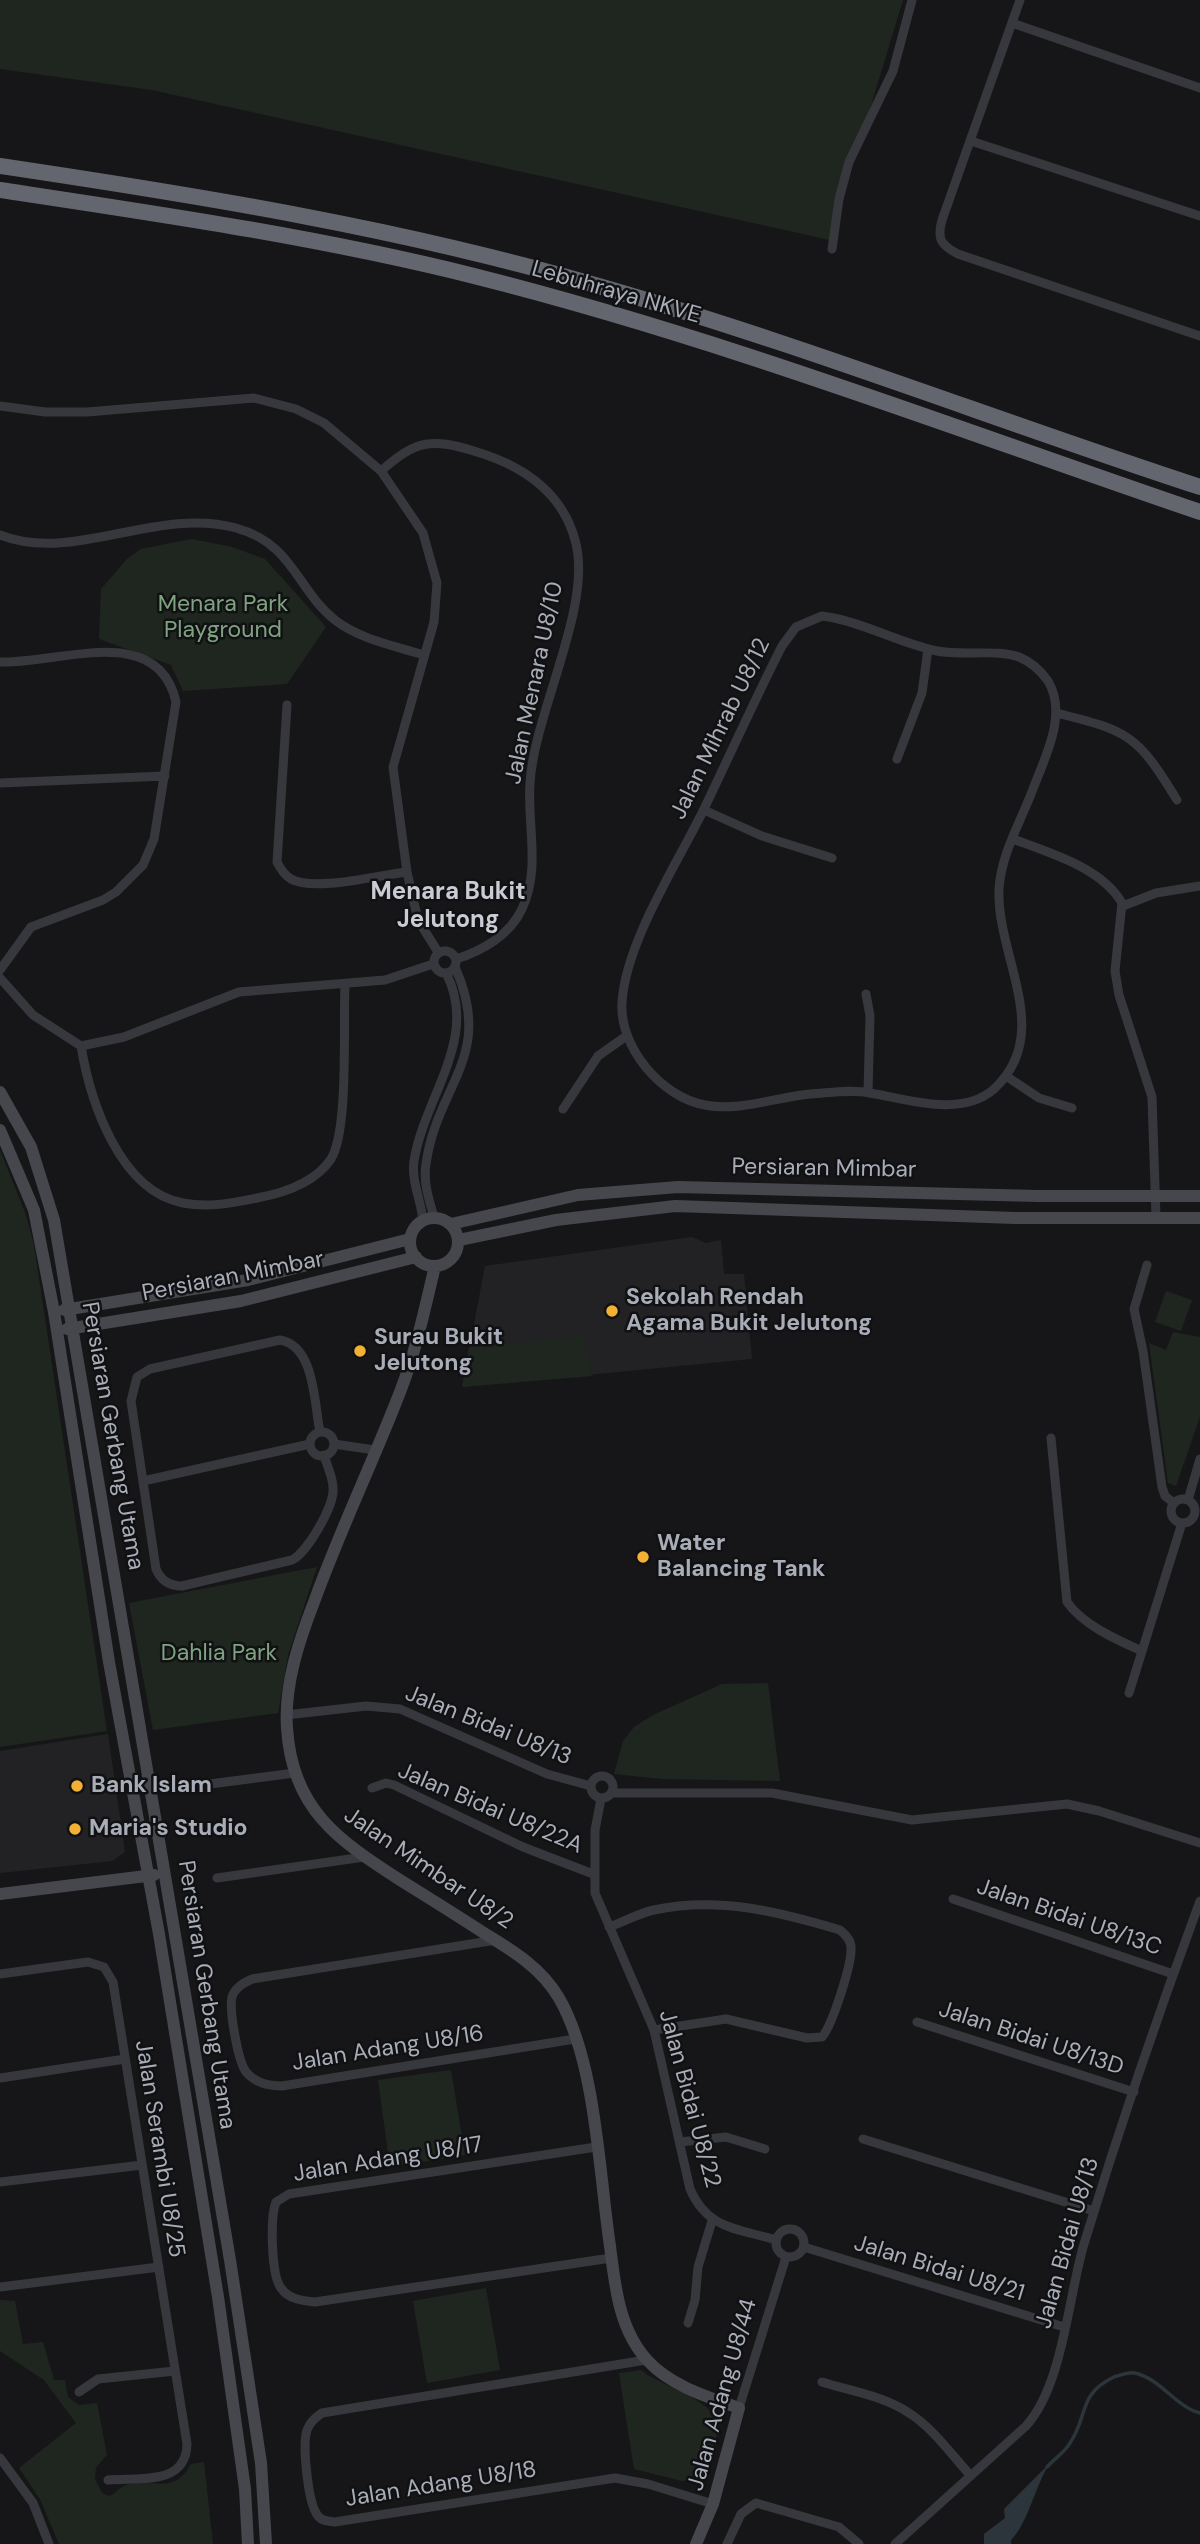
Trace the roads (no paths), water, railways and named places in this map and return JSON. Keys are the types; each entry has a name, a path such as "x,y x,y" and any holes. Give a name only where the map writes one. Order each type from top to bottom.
{"highway":[{"name":"Lebuhraya NKVE","path":"0,166 230,201 385,231 596,285 906,384 1066,443 1200,488"},
{"name":"Lebuhraya NKVE","path":"0,190 226,225 474,276 741,353 1200,512"}],"street":[{"path":"832,250 839,199 849,162 893,71 912,0"},
{"path":"1020,0 942,220 938,236 940,241 958,254 1200,336"},
{"path":"1012,23 1200,88"},
{"path":"971,141 1200,216"},
{"path":"0,406 45,412 88,412 254,398 296,409 324,423 381,471 416,518 435,567 436,611 393,767 407,872 418,920 438,952"},
{"name":"Jalan Menara U8/10","path":"381,471 409,449 429,442 459,446 506,462 529,474 549,492 568,521 578,553 573,607 530,781 533,849 527,898 506,931 455,963"},
{"path":"0,535 45,545 165,524 211,524 237,528 279,551 324,609 343,626 424,655"},
{"name":"Jalan Mihrab U8/12","path":"625,1037 622,1000 628,970 648,923 782,646 804,621 822,616 832,617 928,649 967,655 1012,655 1025,660 1049,684 1056,713"},
{"path":"897,759 922,693 928,649"},
{"path":"0,662 110,650 147,663 167,680 176,702 154,839 150,853 135,876 103,900 31,927 0,970"},
{"path":"287,705 276,862 282,871 297,881 317,884 407,872"},
{"path":"563,1109 598,1056 625,1037 646,1065 670,1089 705,1105 726,1106 796,1095 869,1092 907,1102 962,1102 985,1096 1006,1076 1018,1055 1023,1028 999,896 1002,871 1048,747 1056,713 1107,727 1137,742 1149,754 1177,800"},
{"path":"0,783 166,776"},
{"path":"704,810 754,833 832,859"},
{"path":"1013,839 1080,866 1112,890 1123,906 1115,971 1119,995 1152,1097 1156,1217"},
{"path":"1123,906 1156,893 1200,886"},
{"path":"428,1219 425,1166 434,1133 458,1078 469,1037 467,997 455,963 449,951 438,952"},
{"path":"81,1046 124,1037 239,992 385,980 433,964 438,952"},
{"path":"446,973 455,963"},
{"path":"428,1219 414,1162 455,1042 459,1016 456,995 446,973 437,970 433,964"},
{"path":"0,978 33,1015 81,1046 93,1096 105,1128 123,1159 144,1182 162,1195 183,1203 219,1205 266,1196 308,1180 321,1170 337,1145 345,984"},
{"path":"866,994 870,1024 869,1092"},
{"path":"1006,1076 1039,1098 1072,1108"},
{"name":"Persiaran Gerbang Utama","path":"0,1092 31,1147 54,1220 230,2260 261,2463 266,2544"},
{"name":"Persiaran Gerbang Utama","path":"0,1130 34,1210 54,1312 218,2297 244,2489 248,2544"},
{"name":"Persiaran Mimbar","path":"451,1224 579,1195 652,1188 1200,1196"},
{"name":"Persiaran Mimbar","path":"459,1240 556,1220 675,1206 1015,1218 1200,1217"},
{"path":"428,1219 451,1224 459,1240 455,1255 443,1265 435,1266 416,1258 410,1238 416,1225 428,1219"},
{"name":"Persiaran Mimbar","path":"54,1312 248,1280 410,1238"},
{"name":"Persiaran Mimbar","path":"56,1331 241,1301 416,1258"},
{"path":"1147,1265 1134,1309 1143,1351 1162,1487 1166,1496 1174,1503"},
{"name":"Jalan Mimbar U8/2","path":"435,1266 415,1351 306,1623 293,1670 286,1715 295,1773 319,1818 332,1833 364,1857 496,1940 534,1967 550,1984 566,2011 588,2088 618,2302 628,2329 646,2360 679,2384 739,2408"},
{"path":"320,1432 304,1358 287,1341 279,1340 150,1369 137,1377 131,1392 158,1573 165,1582 182,1586 292,1560 304,1552 333,1495 333,1485 324,1455"},
{"path":"320,1432 330,1435 334,1444 330,1453 324,1455 316,1454 310,1444 314,1435 320,1432"},
{"path":"1051,1438 1067,1602 1072,1609 1116,1639 1142,1651"},
{"path":"143,1481 310,1444"},
{"path":"334,1444 375,1450"},
{"path":"1188,1500 1200,1460"},
{"path":"1174,1503 1188,1500"},
{"path":"1174,1503 1172,1517 1182,1523 1197,1518 1195,1508 1188,1500"},
{"path":"1129,1693 1182,1523"},
{"name":"Jalan Bidai U8/13","path":"286,1715 366,1706 400,1709 547,1774 591,1786"},
{"path":"202,1785 295,1773"},
{"path":"612,1793 613,1784 607,1777 599,1777 591,1786 594,1794 601,1798 612,1793 761,1792 912,1820 1067,1804 1099,1811 1200,1843"},
{"name":"Jalan Bidai U8/22A","path":"372,1788 386,1783 406,1789 523,1847 593,1874"},
{"name":"Jalan Bidai U8/22","path":"601,1798 595,1830 593,1874 598,1906 654,2030 690,2189 699,2207 712,2221 776,2240"},
{"path":"217,1878 364,1857"},
{"path":"0,1894 164,1874"},
{"name":"Jalan Bidai U8/13C","path":"953,1899 1173,1974"},
{"name":"Jalan Bidai U8/13","path":"895,2544 1026,2426 1041,2407 1051,2382 1094,2211 1200,1901"},
{"path":"609,1927 660,1909 751,1906 840,1930 850,1941 851,1956 829,2025 822,2037 807,2038 726,2019 654,2030"},
{"name":"Jalan Adang U8/16","path":"496,1940 252,1979 237,1988 232,1997 237,2039 245,2072 263,2084 282,2086 575,2039"},
{"name":"Jalan Serambi U8/25","path":"0,1974 88,1962 104,1967 113,1982 187,2444 185,2462 173,2473 108,2480"},
{"name":"Jalan Bidai U8/13D","path":"917,2022 1134,2092"},
{"path":"0,2078 125,2059"},
{"path":"680,2142 726,2137 765,2149"},
{"path":"863,2139 1094,2211"},
{"name":"Jalan Adang U8/17","path":"596,2147 289,2194 276,2202 272,2213 277,2280 287,2294 315,2302 611,2259"},
{"path":"0,2182 142,2165"},
{"path":"688,2323 695,2300 698,2267 712,2221"},
{"path":"793,2230 803,2238 804,2247 799,2254 786,2257 777,2248 776,2240 781,2232 793,2230"},
{"name":"Jalan Bidai U8/21","path":"804,2247 1064,2327"},
{"name":"Jalan Adang U8/44","path":"696,2544 713,2504 739,2408 786,2257"},
{"path":"0,2287 159,2267"},
{"name":"Jalan Adang U8/18","path":"646,2360 322,2413 310,2423 306,2439 311,2495 316,2514 323,2521 335,2522 615,2478 648,2484 713,2504"},
{"path":"79,2392 98,2379 175,2371"},
{"path":"822,2382 886,2402 909,2413 970,2475"},
{"path":"0,2458 33,2503 49,2544"},
{"path":"727,2544 741,2514 756,2503 839,2527 859,2544"}],"waterway":[{"path":"1047,2467 1070,2443 1094,2391 1114,2377 1133,2373 1144,2376 1183,2405 1200,2413"}],"place":[{"name":"Sekolah Rendah Agama Bukit Jelutong","path":"612,1311"},
{"name":"Surau Bukit Jelutong","path":"360,1351"},
{"name":"Water Balancing Tank","path":"643,1557"},
{"name":"Bank Islam","path":"77,1786"},
{"name":"Maria's Studio","path":"75,1829"}],"district":[{"name":"Menara Bukit Jelutong","path":"448,907"}],"park label":[{"name":"Menara Park Playground","path":"223,618"},
{"name":"Dahlia Park","path":"219,1654"}]}
